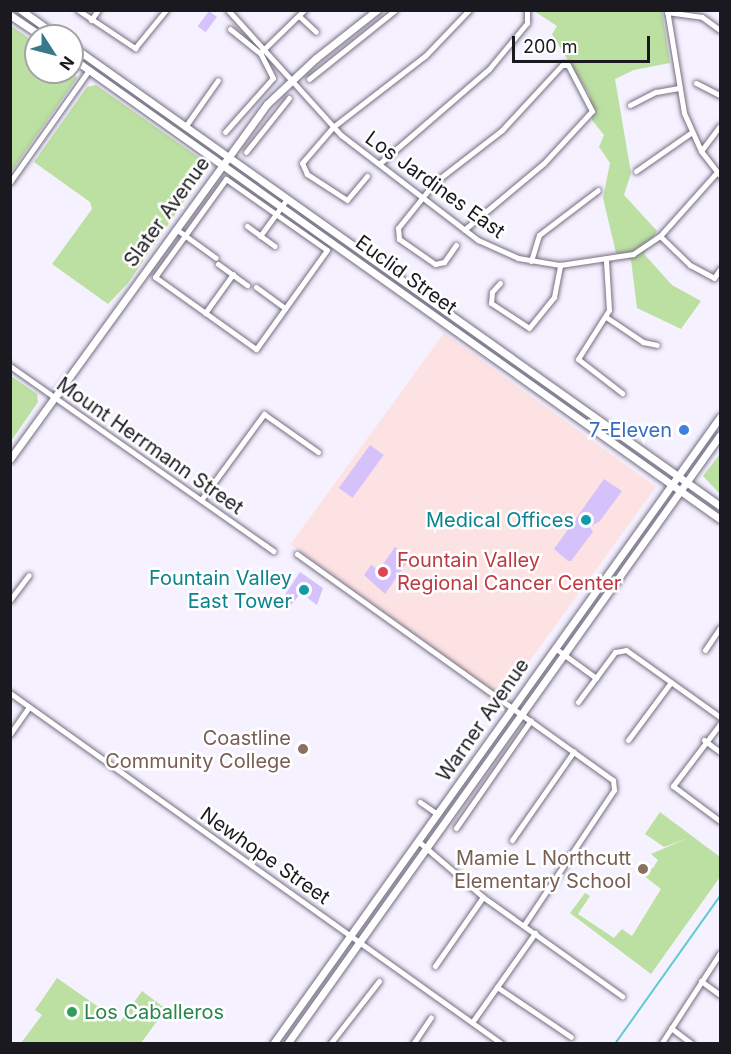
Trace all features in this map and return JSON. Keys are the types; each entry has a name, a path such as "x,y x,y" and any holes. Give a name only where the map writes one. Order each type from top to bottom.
{"main road":[{"path":"21,10 40,24"},
{"name":"Slater Avenue","path":"10,459 257,116 290,80 377,10"},
{"path":"10,15 24,24"},
{"name":"Euclid Street","path":"84,55 720,506"},
{"name":"Euclid Street","path":"84,66 720,519"},
{"path":"135,103 141,95"},
{"name":"Warner Avenue","path":"273,1044 720,417"},
{"name":"Warner Avenue","path":"287,1044 720,435"},
{"path":"587,621 597,600 595,591"}],"street":[{"path":"78,10 135,48 166,10"},
{"path":"92,20 98,10"},
{"name":"Los Jardines East","path":"228,10 266,48 290,80 333,127 464,230 494,249 531,261 560,265 606,261 641,250 660,236 719,174"},
{"path":"260,53 304,10"},
{"path":"309,79 395,10"},
{"path":"367,177 347,201 301,167 333,127 425,56 469,10"},
{"path":"719,174 701,151 692,132 679,88 667,11 702,17 720,30"},
{"path":"379,164 489,69 528,12"},
{"path":"299,16 316,32"},
{"path":"370,17 377,26"},
{"path":"225,132 273,78 260,53 230,29"},
{"path":"456,245 444,262 435,264 397,235 421,197 518,114 562,65 568,65 593,109 544,163 464,230"},
{"path":"10,183 89,70"},
{"path":"185,127 218,80"},
{"path":"696,83 720,94"},
{"path":"630,105 656,92 679,88"},
{"path":"246,152 266,123 289,98"},
{"path":"257,116 266,123"},
{"path":"701,151 720,126"},
{"path":"636,171 692,132"},
{"path":"226,179 276,213 327,250 256,349 154,277 226,179"},
{"path":"531,261 540,235 598,190"},
{"path":"260,236 287,199"},
{"path":"247,226 275,246"},
{"path":"176,229 247,285"},
{"path":"660,236 690,265 714,278 720,269"},
{"path":"341,249 347,241"},
{"path":"606,261 610,294 606,317 578,359 622,393"},
{"path":"500,283 490,296 492,303 530,328 554,297 560,265"},
{"path":"205,313 233,274"},
{"path":"256,286 285,308"},
{"path":"606,317 643,342 657,345"},
{"name":"Mount Herrmann Street","path":"10,366 273,551"},
{"path":"201,500 264,414 318,452"},
{"path":"297,554 522,713 615,784 524,925"},
{"path":"10,600 29,575"},
{"path":"705,650 720,628"},
{"path":"555,648 597,678"},
{"path":"578,702 619,650 720,717"},
{"path":"628,740 670,682"},
{"name":"Newhope Street","path":"10,693 473,1021 498,1042"},
{"path":"10,734 29,707"},
{"name":"Warner Avenue","path":"456,828 531,720"},
{"path":"720,724 704,741 673,786 720,821"},
{"path":"704,741 720,752"},
{"path":"512,840 574,751"},
{"path":"420,802 437,814"},
{"path":"418,841 483,897 622,996"},
{"path":"435,966 483,897"},
{"path":"473,1021 535,933"},
{"path":"661,1044 720,953"},
{"path":"330,1044 379,981"},
{"path":"701,981 720,995"},
{"path":"498,987 571,1037"},
{"path":"413,1044 431,1017"},
{"path":"671,1028 692,1044"}],"shaded area":[{"path":"444,333 656,487 503,698 291,544"}],"green space":[{"path":"534,11 662,11 670,63 634,70 615,79 631,173 624,195 657,231 644,254 672,285 701,301 681,329 637,308 631,260 616,253 603,198 610,163 599,147 604,135 592,120 590,96 552,34 557,26"},
{"path":"10,25 24,35 24,84 73,84 11,172"},
{"path":"96,85 204,161 205,171 128,283 108,304 52,264 92,209 90,202 34,162 87,87"},
{"path":"11,376 37,394 38,402 11,441"},
{"path":"720,454 720,494 703,476"},
{"path":"660,812 720,857 720,877 651,974 570,913 585,893 590,896 578,914 614,938 622,929 632,936 661,889 638,871 653,868 658,860 651,854 688,838 664,847 645,834"},
{"name":"Los Caballeros","path":"57,978 120,1022 142,991 166,1009 141,1043 21,1043 42,1015 35,1010"}],"building":[{"path":"209,11 217,17 206,32 198,26"},
{"path":"370,445 384,455 353,498 339,488"},
{"name":"Medical Offices","path":"604,479 622,491 600,521 590,527 593,532 571,561 568,561 554,549"},
{"name":"Fountain Valley Regional Cancer Center","path":"395,547 410,558 385,594 364,575 371,565 379,570"},
{"name":"Fountain Valley East Tower","path":"300,572 323,588 317,605 301,593 291,605 282,599"}],"waterway":[{"path":"615,1044 720,896"}],"place":[{"name":"7-Eleven","path":"684,430"},
{"name":"Medical Offices","path":"586,520"},
{"name":"Fountain Valley Regional Cancer Center","path":"383,572"},
{"name":"Fountain Valley East Tower","path":"304,590"},
{"name":"Coastline Community College","path":"303,749"},
{"name":"Mamie L Northcutt Elementary School","path":"643,869"},
{"name":"Los Caballeros","path":"72,1012"}]}
